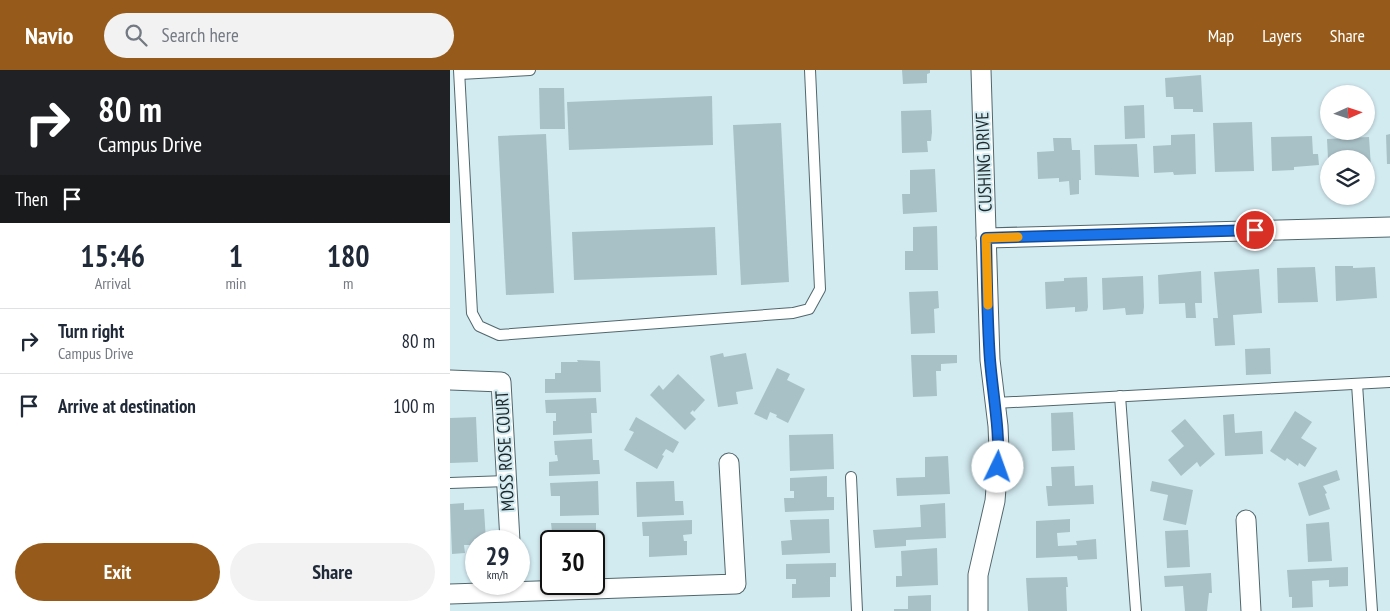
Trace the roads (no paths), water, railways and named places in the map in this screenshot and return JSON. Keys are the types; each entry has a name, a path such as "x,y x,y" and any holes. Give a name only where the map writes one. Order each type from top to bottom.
{"street":[{"name":"CUSHING DRIVE","path":"978,611 978,575 995,501 998,459 998,426 990,360 981,70"},
{"path":"986,238 1390,227"},
{"name":"MOSS ROSE COURT","path":"450,380 501,382 509,530"},
{"path":"530,588 736,584 729,463"},
{"path":"1246,520 1251,611"},
{"path":"450,594 465,593"}],"lane":[{"path":"530,70 460,72 472,313 479,326 499,335 793,313 808,309 820,289 810,70"},
{"path":"995,403 1390,382"},
{"path":"1357,384 1372,611"},
{"path":"1120,396 1136,611"},
{"path":"851,478 857,611"},
{"path":"450,483 507,481"}]}
